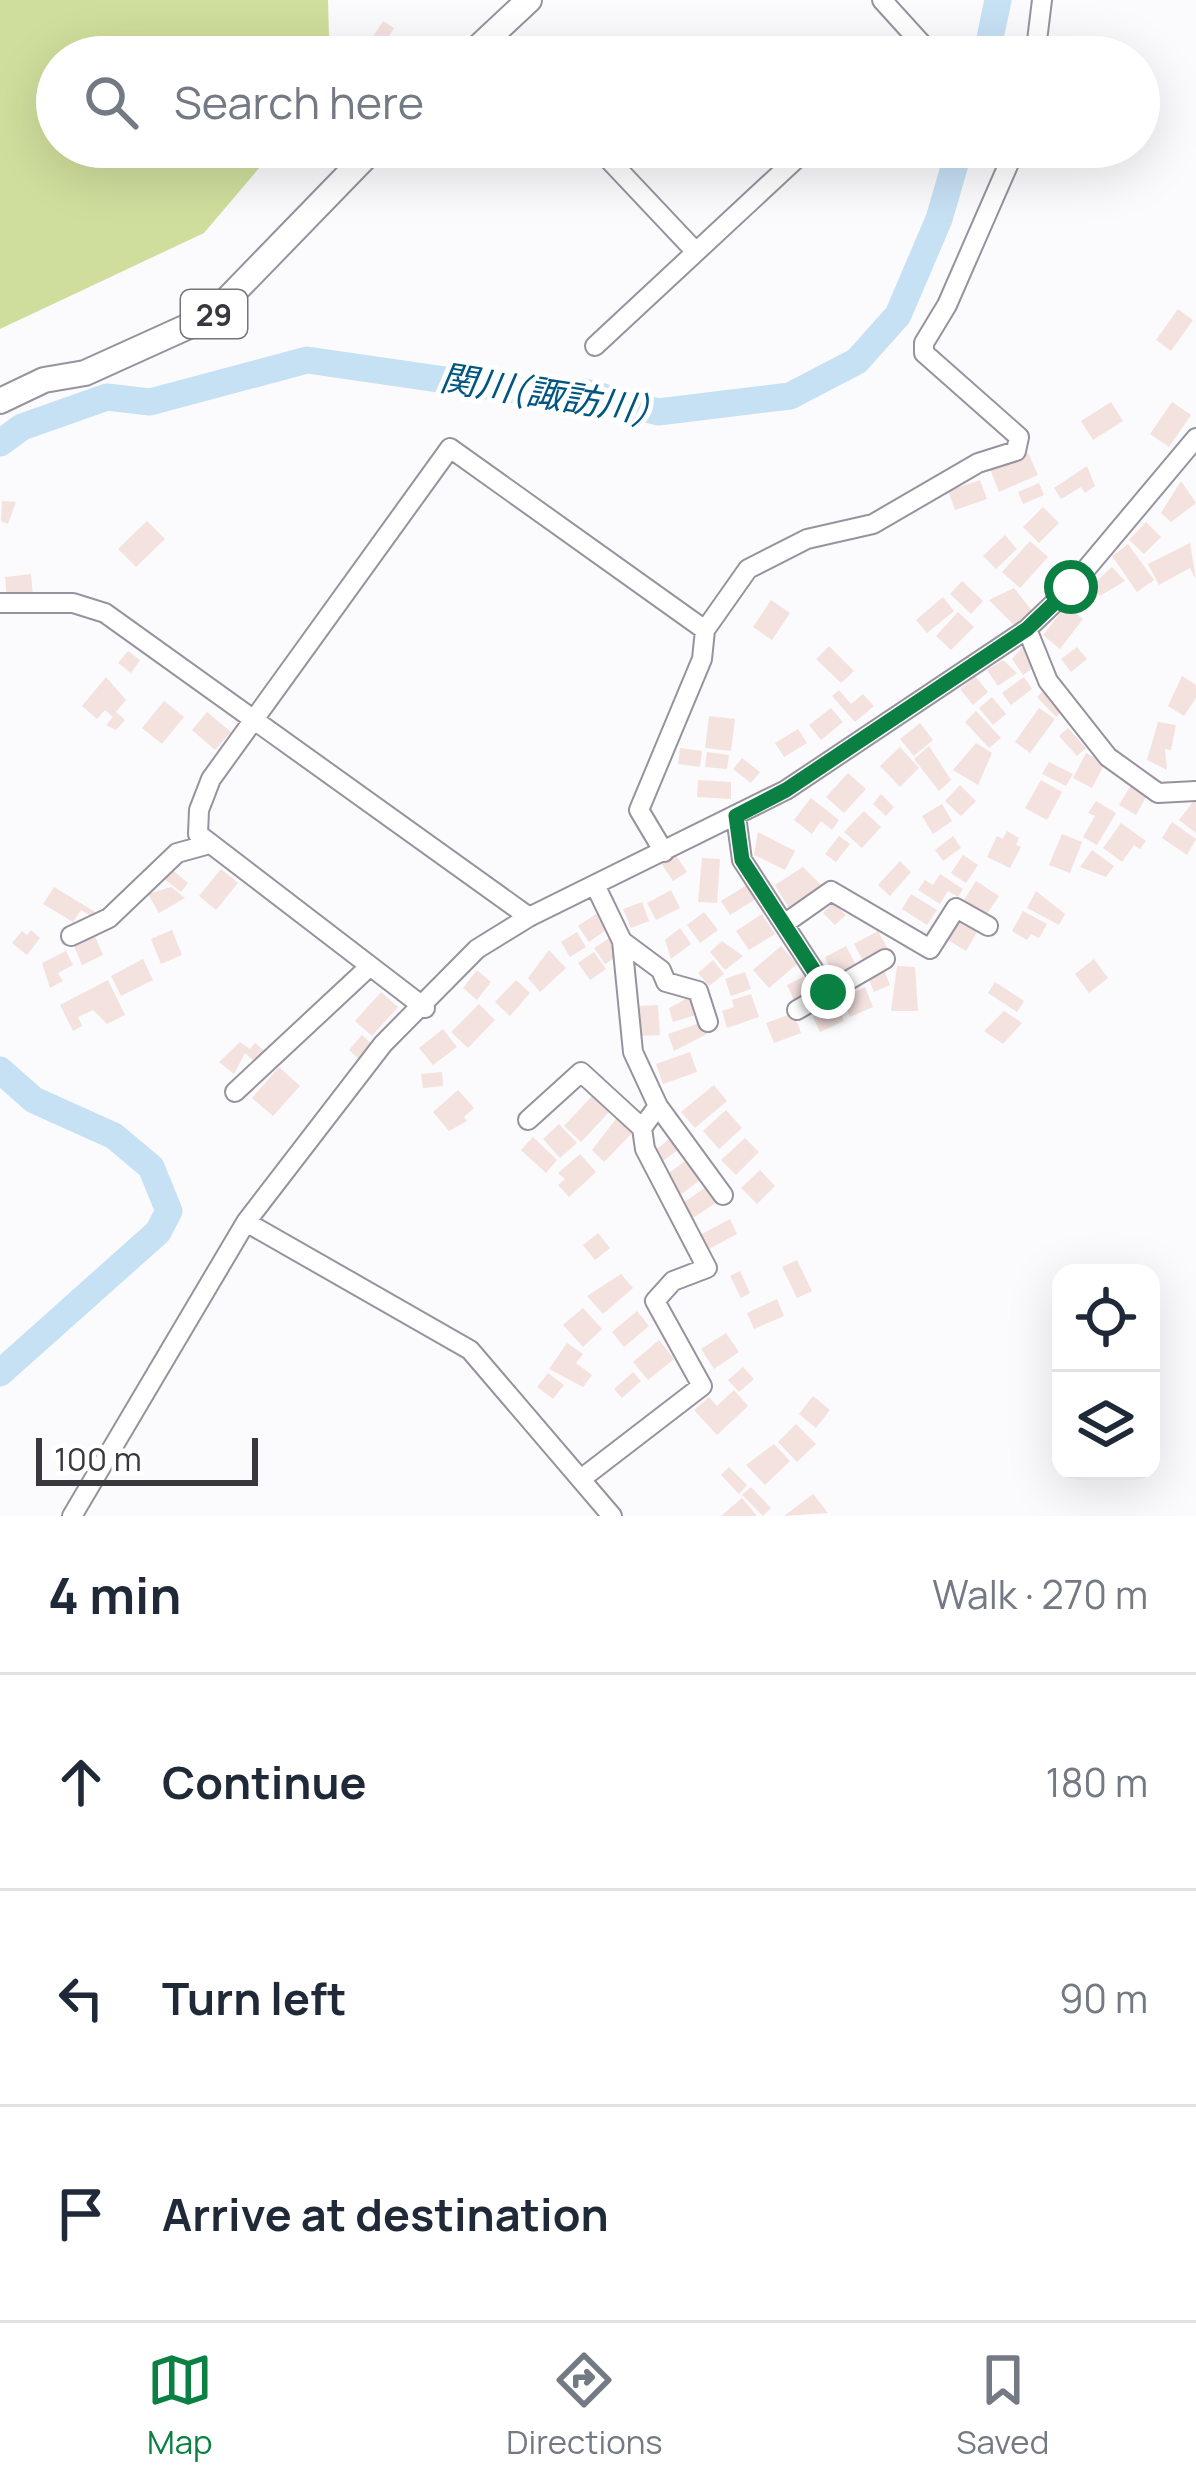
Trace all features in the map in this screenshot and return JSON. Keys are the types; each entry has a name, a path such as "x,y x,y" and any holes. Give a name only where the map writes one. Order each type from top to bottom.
{"main road":[{"path":"491,35 529,0"},
{"name":"29","path":"0,401 44,380 85,373 212,316 355,168"}],"street":[{"path":"882,0 915,36"},
{"path":"1038,36 1042,0"},
{"path":"617,168 696,252"},
{"path":"595,346 786,168"},
{"path":"664,852 639,810 702,659 705,630 748,569 771,553 873,524 978,463 1016,451 1019,437 924,353 924,343 947,305 1007,168"},
{"path":"72,1516 246,1222 383,1044 425,1008 477,949 529,917 786,790 1027,629 1083,573 1196,438"},
{"path":"425,1008 198,834 205,794 450,448 705,630"},
{"path":"0,603 74,603 105,613 529,917"},
{"path":"1027,629 1048,681 1108,757 1158,793 1171,796 1196,791"},
{"path":"736,816 742,860 828,992"},
{"path":"71,935 109,918 177,853 206,844"},
{"path":"596,887 622,941 632,1052 658,1106 723,1195"},
{"path":"784,924 831,891 929,949 956,908 988,926"},
{"path":"622,941 661,970 666,982 698,991 708,1022"},
{"path":"797,1010 885,959"},
{"path":"235,1092 368,968"},
{"path":"528,1120 581,1072 643,1129"},
{"path":"581,1480 702,1385 655,1301 674,1281 706,1268 645,1149 643,1129 658,1106"},
{"path":"246,1222 470,1350 611,1516"}],"green space":[{"path":"0,0 328,0 329,36 36,36 36,168 259,168 204,233 0,329"}],"building":[{"path":"383,21 394,28 389,36 373,36"},
{"path":"1178,309 1193,320 1171,351 1156,340"},
{"path":"1111,402 1123,421 1093,440 1081,421"},
{"path":"1172,402 1191,415 1169,447 1150,434"},
{"path":"1028,453 1038,475 999,492 990,469"},
{"path":"1087,466 1095,486 1085,493 1081,487 1061,499 1054,488"},
{"path":"980,480 987,499 955,510 948,491"},
{"path":"1181,481 1196,503 1171,522 1161,513"},
{"path":"1039,483 1044,495 1023,504 1018,492"},
{"path":"2,501 16,502 8,524 1,521"},
{"path":"1043,507 1059,523 1039,543 1023,527"},
{"path":"147,521 165,539 136,567 118,549"},
{"path":"1146,522 1161,537 1144,554 1129,540"},
{"path":"1005,535 1017,549 996,569 983,556"},
{"path":"1030,541 1048,557 1020,588 1002,572"},
{"path":"1190,543 1196,579 1190,568 1159,585 1148,564"},
{"path":"1128,544 1154,580 1137,592 1112,556"},
{"path":"1112,567 1125,581 1100,596 1091,586"},
{"path":"31,574 33,597 7,599 5,577"},
{"path":"962,581 983,601 971,614 950,594"},
{"path":"1014,588 1032,611 1014,625 989,600"},
{"path":"943,597 954,611 927,633 916,620"},
{"path":"771,600 790,613 772,640 753,627"},
{"path":"1066,606 1083,619 1060,649 1043,635"},
{"path":"958,612 974,627 951,650 936,636"},
{"path":"1025,644 1039,664 1023,675 1012,659"},
{"path":"829,646 854,671 841,683 816,659"},
{"path":"1077,647 1087,659 1071,672 1061,659"},
{"path":"128,651 140,660 131,673 118,663"},
{"path":"1003,660 1017,673 998,686 987,670"},
{"path":"975,676 988,692 973,705 960,689"},
{"path":"1182,676 1196,685 1196,698 1184,716 1168,706"},
{"path":"106,677 126,700 116,712 125,720 116,730 106,725 113,717 105,710 97,719 82,706"},
{"path":"1024,677 1032,689 1011,705 1002,693"},
{"path":"1047,687 1066,707 1056,717 1037,697"},
{"path":"839,690 851,704 863,694 874,706 855,722 832,696"},
{"path":"992,697 1006,714 993,725 979,708"},
{"path":"164,701 184,717 162,744 142,728"},
{"path":"831,708 843,722 821,740 809,725"},
{"path":"1039,708 1055,719 1030,753 1015,742"},
{"path":"976,711 1001,738 989,748 965,722"},
{"path":"207,712 231,732 215,750 192,730"},
{"path":"709,716 735,719 731,751 705,748"},
{"path":"1158,722 1176,725 1171,750 1165,749 1167,770 1147,760"},
{"path":"920,723 933,740 914,756 900,739"},
{"path":"1068,728 1086,748 1077,756 1059,736"},
{"path":"798,729 807,743 784,757 775,743"},
{"path":"976,743 992,753 978,785 953,770"},
{"path":"929,746 951,780 939,791 914,759"},
{"path":"900,747 919,768 900,787 880,766"},
{"path":"680,748 702,751 700,767 678,764"},
{"path":"707,752 729,755 727,769 705,767"},
{"path":"1086,753 1105,763 1092,788 1073,778"},
{"path":"742,758 760,772 751,783 733,769"},
{"path":"1049,762 1073,774 1066,786 1042,774"},
{"path":"848,773 866,789 844,813 826,797"},
{"path":"698,780 731,782 731,799 697,797"},
{"path":"1041,780 1062,792 1047,820 1025,808"},
{"path":"1134,780 1150,790 1136,815 1119,805"},
{"path":"960,785 976,801 961,816 945,801"},
{"path":"881,794 894,807 886,816 873,804"},
{"path":"811,798 839,820 832,830 821,821 812,834 794,820"},
{"path":"1196,798 1196,833 1179,820"},
{"path":"1096,801 1116,813 1097,845 1083,837 1095,816 1088,813"},
{"path":"942,804 952,821 933,834 922,816"},
{"path":"864,811 881,827 862,848 844,832"},
{"path":"1172,822 1196,839 1187,855 1162,838"},
{"path":"1121,823 1146,841 1140,849 1134,845 1122,862 1103,848"},
{"path":"1007,831 1019,838 1016,845 1021,847 1010,868 987,857 997,836 1003,839"},
{"path":"758,832 795,851 785,870 754,855"},
{"path":"1062,834 1082,842 1070,873 1049,865"},
{"path":"839,836 850,844 836,862 825,854"},
{"path":"953,836 961,848 943,861 935,850"},
{"path":"1092,850 1114,866 1106,877 1080,867"},
{"path":"675,854 687,872 673,881 661,863"},
{"path":"963,855 978,865 966,883 951,873"},
{"path":"702,858 720,859 717,903 698,902"},
{"path":"900,861 911,872 890,896 878,885"},
{"path":"803,867 822,886 790,910 775,885"},
{"path":"170,868 188,883 181,892 163,878"},
{"path":"221,869 238,883 216,910 199,896"},
{"path":"940,874 963,889 958,897 948,891 940,904 918,890 925,880 933,885"},
{"path":"976,881 999,896 985,917 962,903"},
{"path":"747,885 756,899 730,915 721,901"},
{"path":"54,887 97,913 94,918 81,910 73,922 43,904"},
{"path":"171,887 185,898 159,913 148,894"},
{"path":"671,890 680,908 656,920 647,903"},
{"path":"1036,891 1065,914 1059,925 1027,908"},
{"path":"911,894 937,910 927,925 902,909"},
{"path":"642,902 649,921 631,928 623,909"},
{"path":"833,903 846,915 835,925 823,913"},
{"path":"1023,911 1047,924 1039,938 1031,934 1027,940 1012,931"},
{"path":"704,912 718,930 700,943 687,925"},
{"path":"596,914 606,930 589,942 578,926"},
{"path":"762,914 775,934 749,950 736,931"},
{"path":"956,921 977,932 966,951 946,939"},
{"path":"680,928 691,944 671,959 665,940"},
{"path":"31,930 40,938 27,955 12,943 22,931 27,935"},
{"path":"172,930 182,955 161,964 151,939"},
{"path":"878,931 888,949 864,963 854,944"},
{"path":"577,932 586,947 570,957 561,942"},
{"path":"95,936 103,955 82,965 74,946"},
{"path":"611,937 622,953 605,964 594,948"},
{"path":"722,941 743,956 725,970 710,952"},
{"path":"781,946 797,964 769,988 753,970"},
{"path":"846,946 857,967 829,982 822,969 829,965 825,957"},
{"path":"549,950 566,968 540,992 528,978"},
{"path":"66,951 73,965 58,973 63,981 50,988 42,963"},
{"path":"594,952 606,969 590,980 578,963"},
{"path":"143,959 153,980 121,996 111,976"},
{"path":"1094,959 1108,978 1089,993 1075,974"},
{"path":"713,960 724,974 709,986 698,973"},
{"path":"897,966 915,967 918,1011 891,1011"},
{"path":"883,968 890,985 874,992 867,975"},
{"path":"477,970 491,982 477,1000 463,988"},
{"path":"745,972 751,989 731,996 725,979"},
{"path":"807,975 814,989 794,1000 787,985"},
{"path":"108,980 125,1015 107,1024 93,1010 78,1017 82,1026 73,1031 60,1005"},
{"path":"516,980 530,993 510,1016 495,1002"},
{"path":"995,982 1024,1001 1017,1012 988,993"},
{"path":"865,987 873,1007 850,1017 841,998"},
{"path":"381,992 398,1007 372,1036 355,1021"},
{"path":"751,994 759,1017 727,1028 722,1011 734,1007 732,1000"},
{"path":"693,995 699,1014 673,1022 669,1008"},
{"path":"836,1002 844,1021 820,1032 813,1017"},
{"path":"479,1004 495,1020 468,1048 451,1032"},
{"path":"658,1005 660,1035 641,1036 639,1006"},
{"path":"1004,1011 1022,1023 1003,1044 984,1031"},
{"path":"794,1013 801,1033 774,1043 766,1023"},
{"path":"703,1022 707,1034 674,1051 668,1034"},
{"path":"443,1029 457,1047 433,1065 419,1048"},
{"path":"362,1035 374,1046 361,1061 349,1050"},
{"path":"240,1042 250,1049 255,1043 267,1053 257,1064 245,1053 234,1074 219,1062"},
{"path":"690,1052 697,1072 663,1084 656,1064"},
{"path":"279,1067 300,1086 273,1116 252,1098"},
{"path":"442,1072 443,1086 423,1088 421,1074"},
{"path":"714,1085 727,1101 695,1128 681,1112"},
{"path":"458,1090 474,1108 464,1117 467,1121 449,1131 433,1112"},
{"path":"593,1095 610,1111 581,1142 564,1126"},
{"path":"726,1110 742,1128 719,1149 703,1131"},
{"path":"619,1115 634,1131 604,1162 592,1150"},
{"path":"559,1124 577,1143 560,1158 543,1139"},
{"path":"533,1137 557,1160 546,1173 521,1150"},
{"path":"670,1138 679,1149 659,1164 651,1154"},
{"path":"745,1138 759,1152 736,1175 721,1160"},
{"path":"580,1154 596,1172 569,1197 558,1185 565,1179 558,1173"},
{"path":"689,1158 703,1178 679,1196 665,1176"},
{"path":"760,1170 775,1186 757,1204 741,1188"},
{"path":"706,1187 717,1202 693,1218 683,1203"},
{"path":"730,1219 737,1234 705,1251 698,1236"},
{"path":"598,1233 610,1248 595,1260 583,1245"},
{"path":"797,1260 812,1291 797,1298 782,1267"},
{"path":"740,1271 750,1293 741,1298 730,1276"},
{"path":"621,1274 633,1288 603,1314 587,1296"},
{"path":"777,1299 784,1316 754,1329 747,1313"},
{"path":"583,1308 602,1329 583,1347 563,1325"},
{"path":"637,1311 649,1326 624,1347 612,1332"},
{"path":"726,1333 739,1352 714,1369 701,1349"},
{"path":"659,1340 674,1359 648,1380 633,1362"},
{"path":"567,1343 583,1354 576,1363 592,1375 583,1387 549,1369"},
{"path":"743,1367 754,1379 739,1392 728,1380"},
{"path":"633,1372 641,1381 622,1398 614,1389"},
{"path":"548,1373 564,1385 553,1399 537,1387"},
{"path":"734,1390 748,1406 717,1435 694,1410 709,1397 717,1406"},
{"path":"813,1396 830,1410 816,1428 799,1414"},
{"path":"796,1424 816,1444 797,1462 778,1442"},
{"path":"774,1444 790,1461 765,1485 746,1465"},
{"path":"729,1467 747,1485 739,1494 721,1475"},
{"path":"751,1487 771,1508 763,1516 742,1495"},
{"path":"813,1494 828,1513 784,1516"},
{"path":"742,1498 757,1516 721,1516"}],"waterway":[{"name":"関川(諏訪川)","path":"990,36 998,0"},
{"name":"関川(諏訪川)","path":"0,443 22,427 107,397 150,402 307,360 528,392 585,392 658,412 790,396 857,361 898,315 939,219 954,168"},
{"name":"関川(諏訪川)","path":"0,1070 34,1100 114,1136 151,1167 169,1211 158,1232 0,1373"}],"route":[{"path":"828,992 742,860 736,816 786,790 1027,629 1071,587"}]}
